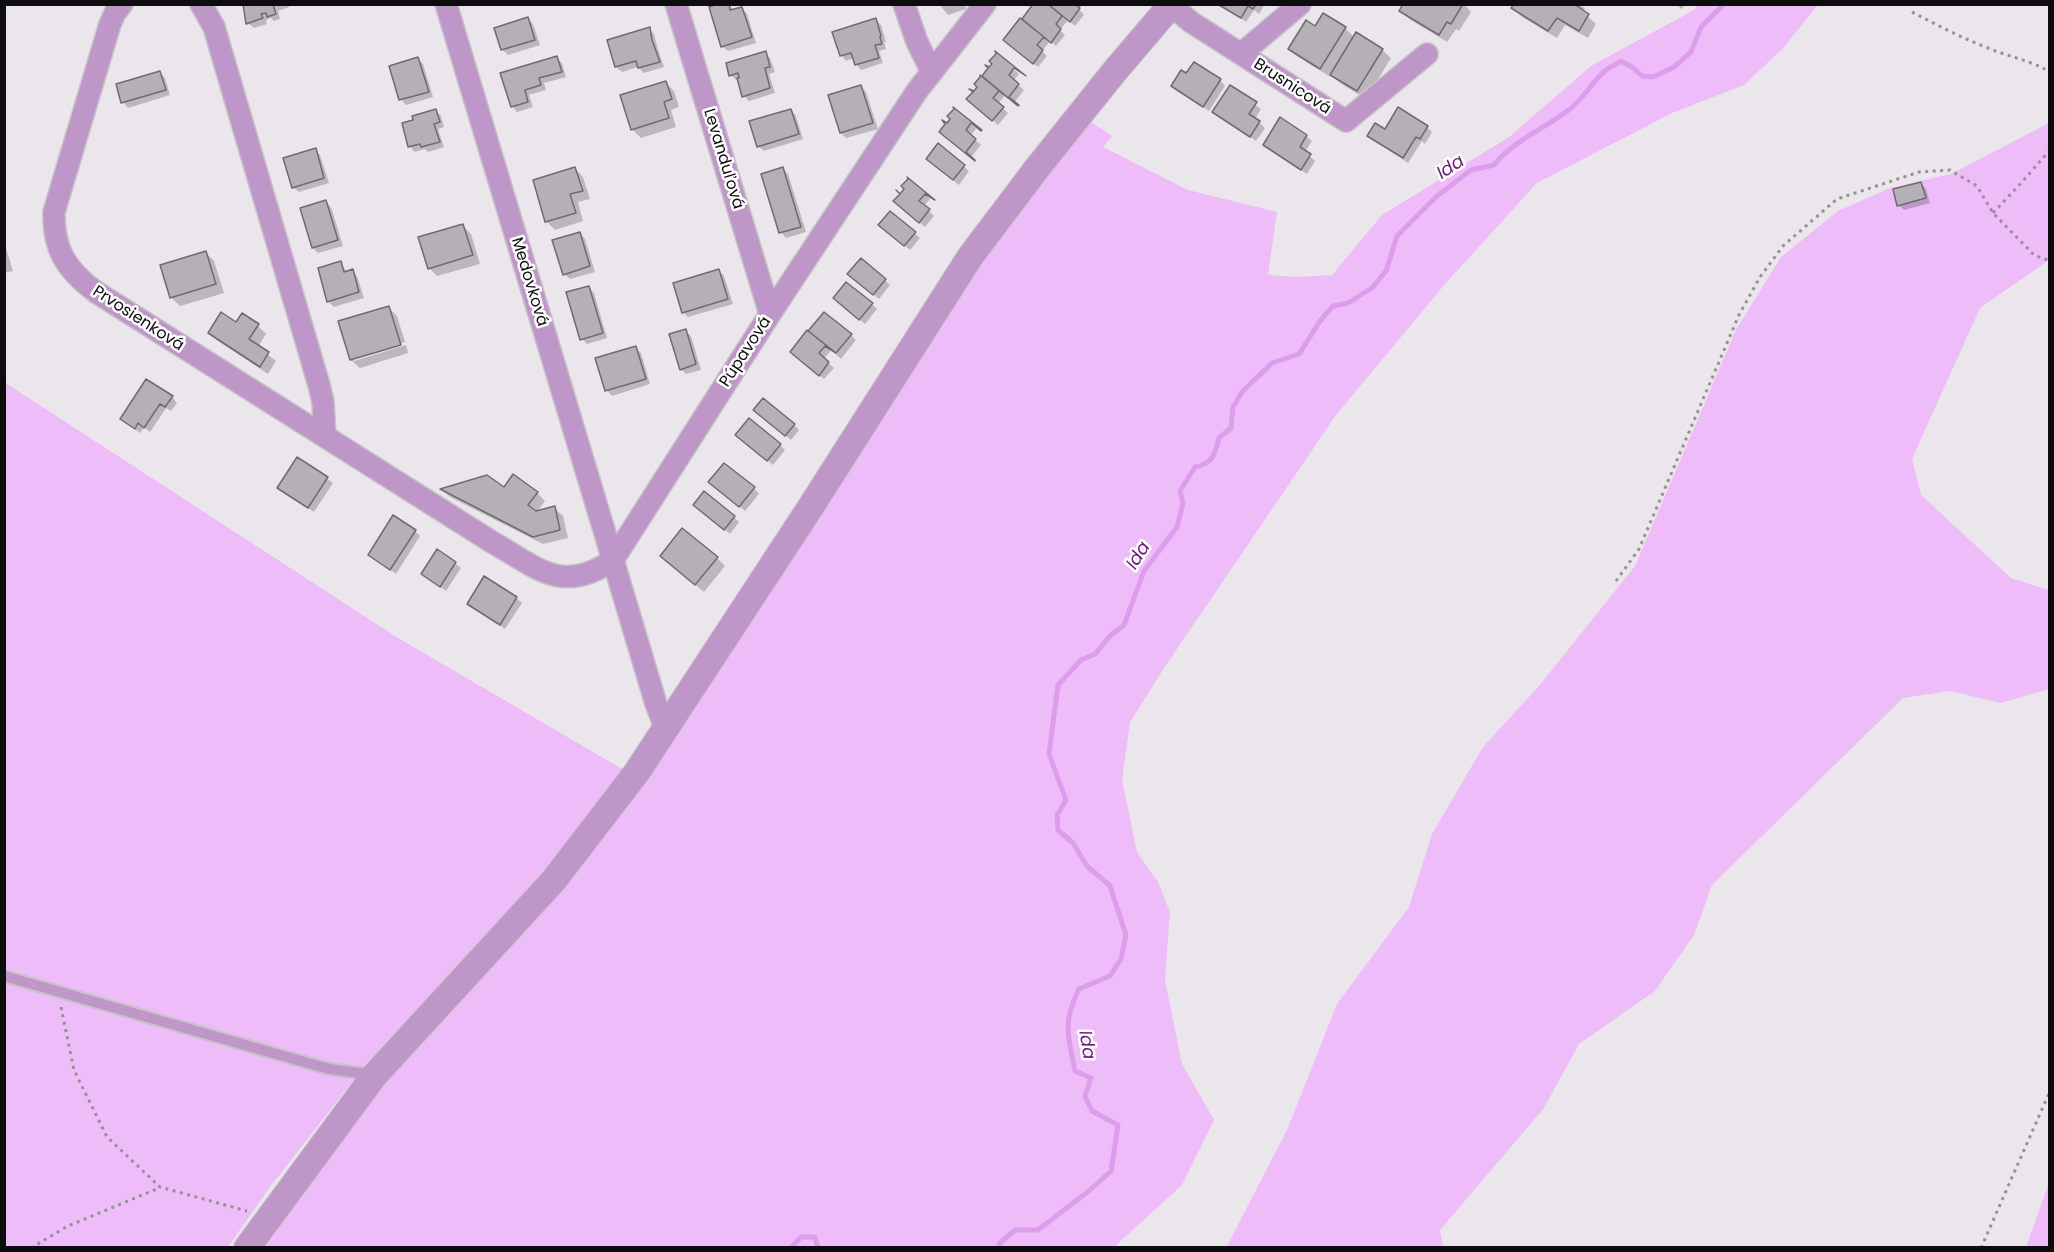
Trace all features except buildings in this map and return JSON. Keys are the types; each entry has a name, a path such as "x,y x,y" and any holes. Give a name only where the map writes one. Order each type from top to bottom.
{"street":[{"name":"Prvosienková","path":"122,4 110,24 54,212 54,227 59,253 77,276 96,292 325,437 492,542 548,573 561,578 588,575 612,560"},
{"path":"201,4 214,27 319,385 323,402 325,437"},
{"name":"Medovková","path":"446,4 612,560"},
{"name":"Levanduľová","path":"676,4 770,314"},
{"path":"904,4 917,42 932,72"},
{"name":"Púpavová","path":"612,560 917,91 985,4"},
{"name":"Brusnicová","path":"1241,54 1300,4"},
{"path":"248,1248 269,1216 374,1076 554,880 637,772 813,505 965,264 1038,167 1171,5"},
{"name":"Brusnicová","path":"1171,5 1191,22 1346,121 1427,54"},
{"path":"612,560 656,704 666,727"}],"lane":[{"path":"4,976 330,1069 374,1076"}],"path":[{"path":"1912,12 1991,50 2035,63 2049,72"},
{"path":"1993,213 2049,150"},
{"path":"1616,582 1639,549 1739,315 1760,277 1783,246 1837,199 1919,172 1950,170 1977,186 1993,213 2034,255 2049,261"},
{"path":"58,992 74,1070 107,1137 160,1187 269,1216"},
{"path":"1981,1248 2049,1091"},
{"path":"31,1248 68,1226 160,1187"}],"shaded area":[{"path":"1698,5 1818,5 1783,48 1744,85 1672,113 1537,183 1445,284 1336,415 1164,668 1130,722 1122,780 1137,852 1158,882 1170,912 1165,980 1182,1064 1214,1120 1182,1185 1114,1247 265,1248 364,1107 632,801 967,279 1088,120 1112,136 1103,147 1188,190 1277,212 1268,275 1295,277 1332,275 1382,215 1509,137 1591,66 1694,10"},
{"path":"2049,121 2049,260 1980,308 1912,459 1921,495 2011,578 2049,590 2049,689 2001,703 1950,691 1903,698 1712,885 1694,935 1655,991 1579,1044 1544,1108 1440,1230 1443,1247 1226,1248 1288,1128 1337,1004 1409,907 1432,834 1483,747 1539,686 1635,566 1736,330 1781,257 1838,211 1890,188 1951,174"},
{"path":"4,382 398,638 629,773 545,874 366,1064 270,1187 228,1247 5,1247"},
{"path":"2049,1183 2049,1247 2026,1247"}],"waterway":[{"name":"Ida","path":"999,1248 1000,1243 1015,1230 1038,1230 1111,1171 1118,1125 1092,1111 1085,1096 1091,1078 1075,1071 1069,1038 1070,1011 1079,989 1110,976 1121,959 1126,935 1110,886 1087,866 1073,843 1058,830 1057,815 1066,800 1049,754 1058,685 1081,660 1095,654 1111,635 1124,625 1144,571 1177,527 1183,503 1180,491 1195,467 1209,461 1219,438 1231,428 1233,407 1242,392 1272,363 1299,354 1320,321 1333,306 1348,303 1372,288 1386,271 1397,236 1437,196 1471,170 1494,165 1520,142 1570,109 1600,75 1621,61 1642,76 1653,77 1674,67 1691,52 1701,27 1724,4"},
{"name":"Ida","path":"791,1248 801,1237 815,1237 818,1248"}]}
